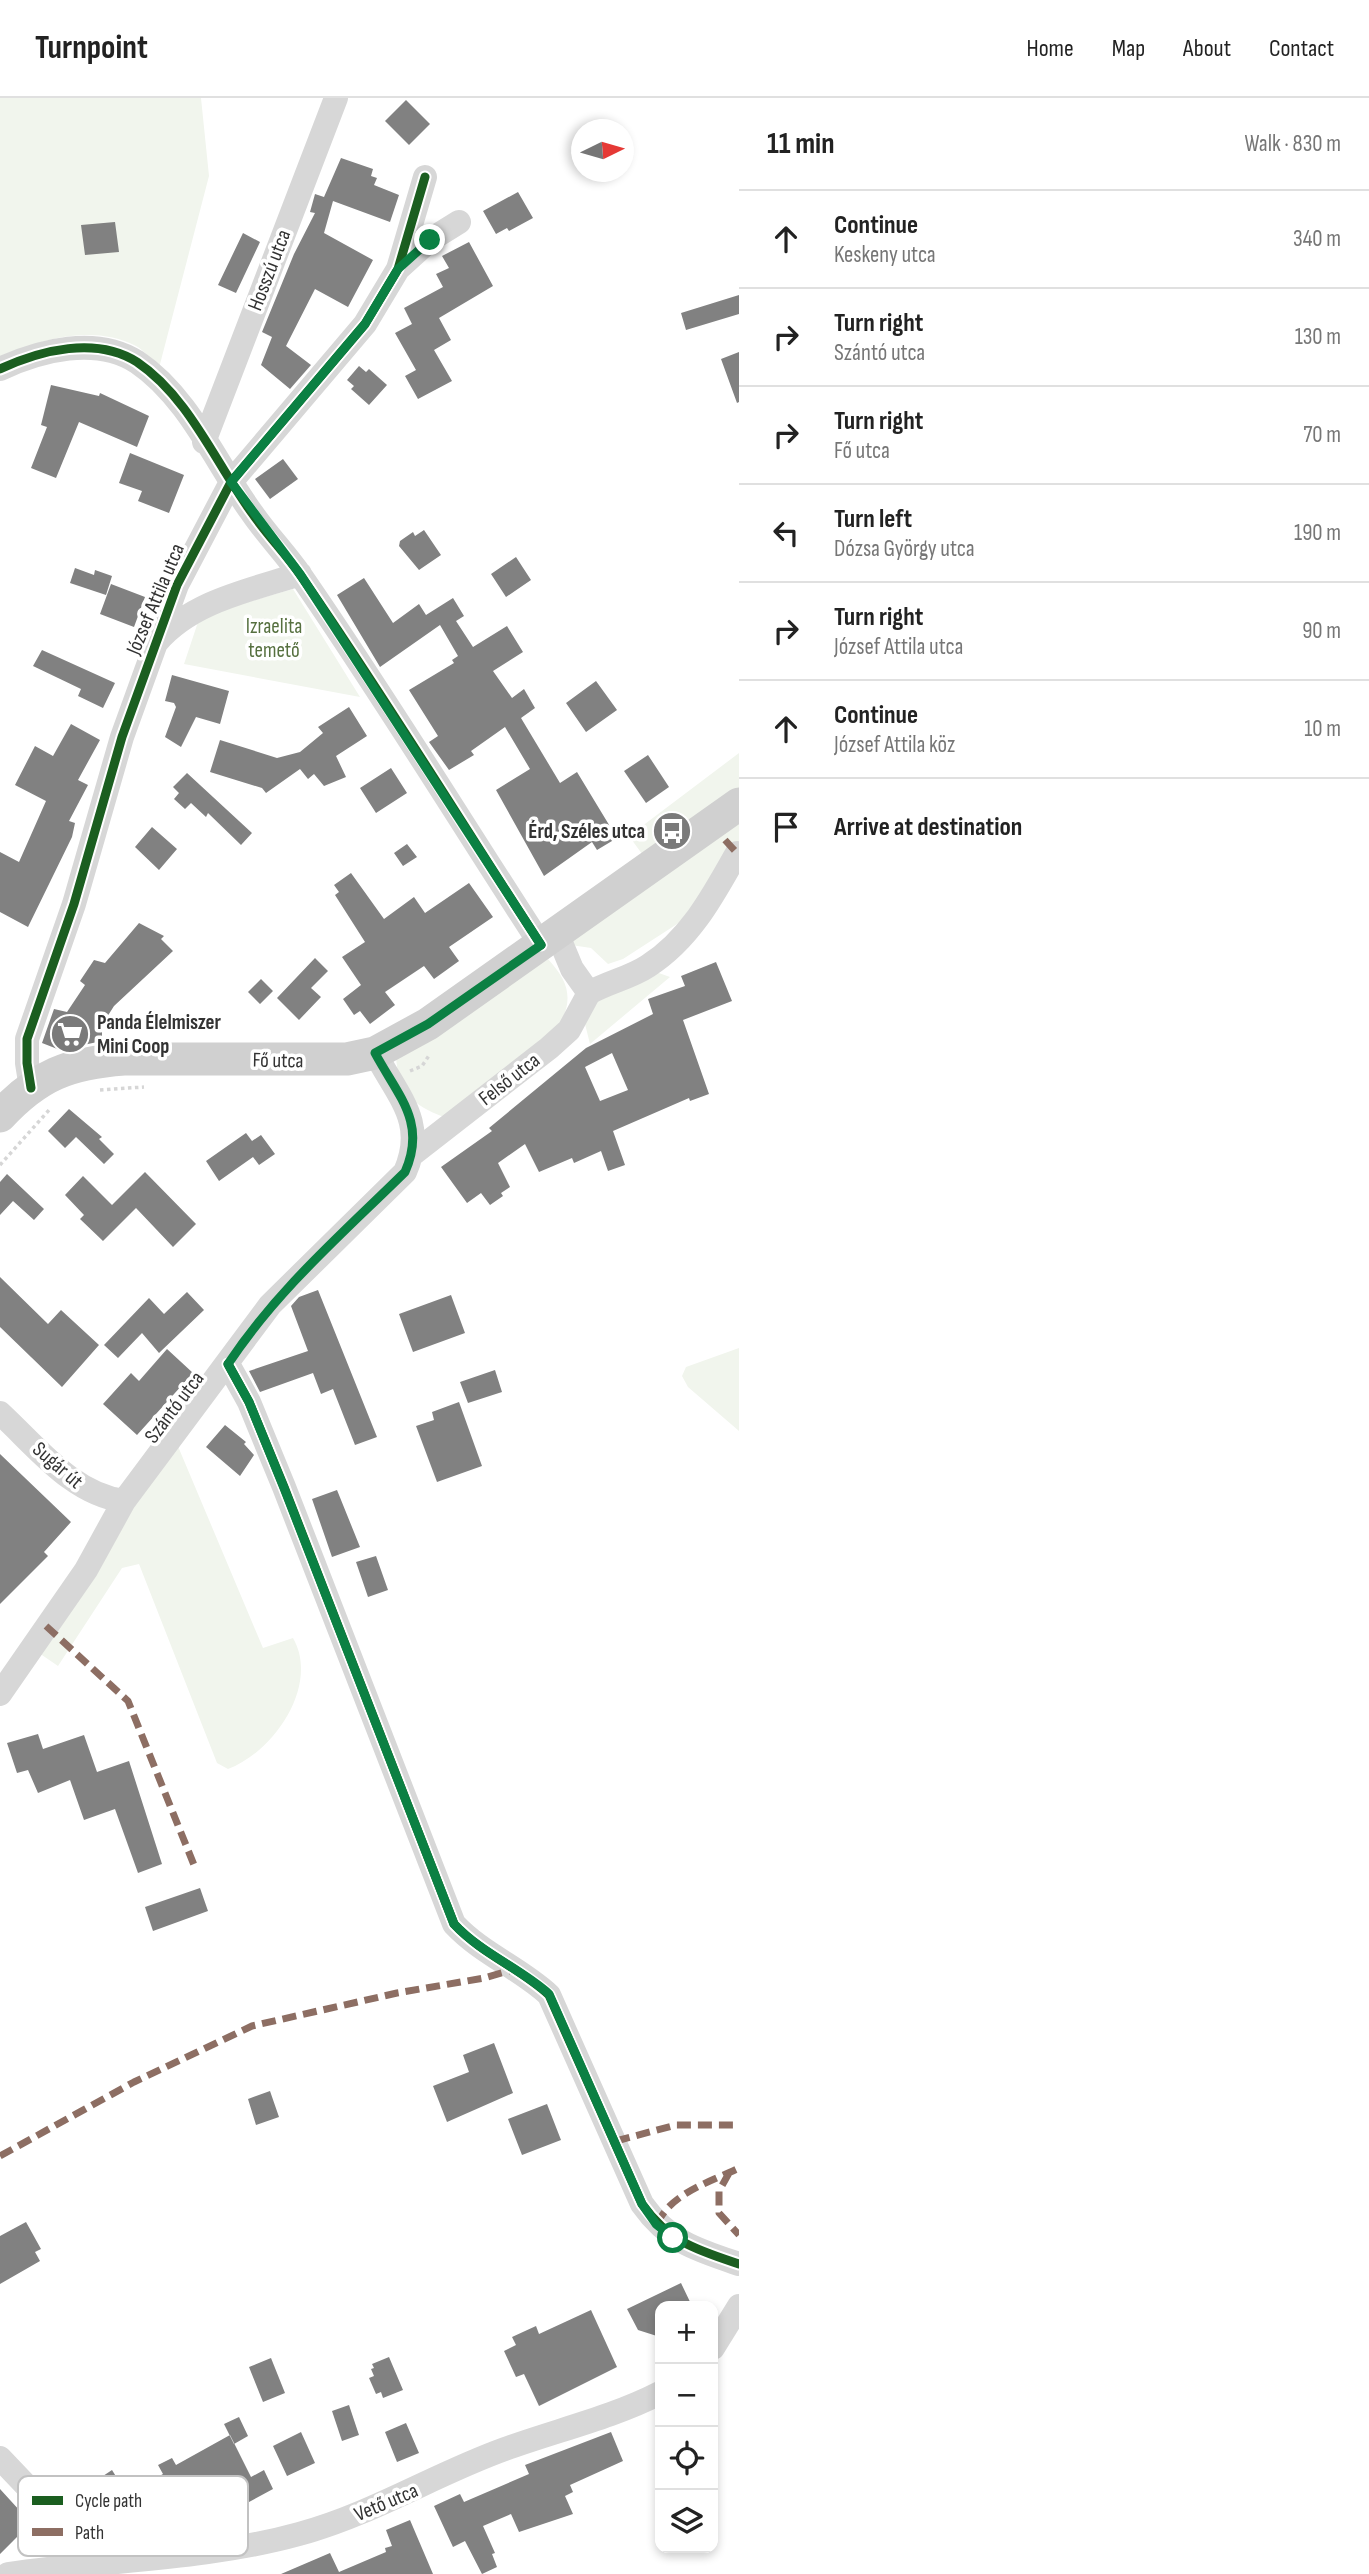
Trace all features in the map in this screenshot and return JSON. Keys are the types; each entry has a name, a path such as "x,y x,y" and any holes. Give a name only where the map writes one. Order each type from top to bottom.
{"street":[{"name":"Hosszú utca","path":"204,442 336,98"},
{"name":"József Attila utca","path":"31,1088 27,1039 50,978 152,648 177,585 231,482 365,324 398,269 425,177"},
{"path":"398,269 430,240 459,222"},
{"path":"0,369 23,359 64,349 105,349 120,353 136,362 165,386 231,482 300,574 549,939 589,993 646,968 672,948 697,922 737,853"},
{"path":"152,648 167,630 197,610 300,574"},
{"path":"549,939 739,804"},
{"name":"Fő utca","path":"0,1116 31,1088 63,1068 94,1061 319,1061 375,1053 428,1024 549,939"},
{"name":"Felső utca","path":"414,1153 569,1030 589,993"},
{"path":"375,1053 412,1121 416,1136 414,1153"},
{"name":"Szántó utca","path":"0,1694 86,1570 124,1502 270,1306 405,1172 414,1153"},
{"path":"228,1364 249,1402 284,1488 454,1924 468,1938 512,1970 533,1980 549,1994 642,2204 656,2224 673,2238 739,2264"},
{"name":"Sugár út","path":"0,1413 75,1483 101,1498 124,1502"},
{"path":"718,2340 739,2306"},
{"name":"Vető utca","path":"248,2545 308,2532 421,2488 501,2450 611,2415 655,2395"},
{"path":"0,2458 18,2477"},
{"path":"93,2556 99,2562"},
{"name":"Vető utca","path":"8,2574 152,2556"}],"green space":[{"path":"0,98 201,98 209,176 159,368 136,346 102,336 85,335 49,340 0,358"},
{"name":"Izraelita temető","path":"293,589 360,697 184,664 200,616"},
{"path":"739,753 739,791 645,858 629,836"},
{"path":"739,812 739,842 691,915 623,959 608,964 591,948 571,945 574,928"},
{"path":"548,959 561,976 567,992 566,1010 557,1029 444,1117 415,1102 400,1079 396,1056"},
{"path":"656,972 670,977 590,1044 584,1020 600,997"},
{"path":"739,1348 739,1431 688,1387 682,1376 686,1367"},
{"path":"177,1444 263,1648 293,1638 300,1656 301,1676 288,1715 261,1748 228,1769 217,1763 139,1564 122,1568 58,1666 39,1653 133,1505"}],"building":[{"path":"406,100 430,124 409,145 385,121"},
{"path":"341,158 373,169 371,176 377,178 374,185 399,195 390,222 333,201 324,233 373,260 348,307 315,289 286,346 311,365 290,389 261,365 272,337 262,332 294,254 315,213 310,212 315,194 324,197"},
{"path":"518,192 533,218 509,231 507,228 496,234 483,211"},
{"path":"115,222 119,252 85,255 81,225"},
{"path":"243,233 260,242 236,293 218,285"},
{"path":"469,242 493,286 439,318 451,340 434,350 452,381 418,399 405,376 416,370 395,333 412,324 404,308 443,287 436,274 449,268 442,256"},
{"path":"739,295 739,314 686,330 681,313"},
{"path":"739,352 739,402 737,403 721,359"},
{"path":"359,366 366,372 369,369 387,385 369,405 351,389 354,386 347,380"},
{"path":"51,385 99,396 100,393 149,416 137,447 79,422 56,478 31,468 47,427 41,425"},
{"path":"130,453 184,475 169,513 138,501 142,491 119,483"},
{"path":"283,459 298,479 270,499 255,479"},
{"path":"424,530 441,555 419,570 399,546 400,541 413,532 415,536"},
{"path":"516,557 531,580 506,597 491,574"},
{"path":"75,568 94,575 95,570 112,576 106,595 70,583"},
{"path":"364,578 393,623 419,604 426,615 453,598 464,616 456,621 473,647 507,626 523,652 493,671 512,698 524,689 535,708 521,718 560,783 577,772 617,838 597,850 592,842 544,876 496,790 530,769 505,727 471,751 474,755 449,770 429,742 438,736 409,690 454,663 452,660 458,656 440,625 380,667 337,595"},
{"path":"111,584 145,597 134,627 100,614"},
{"path":"42,650 115,683 103,708 78,696 81,689 33,666"},
{"path":"172,675 229,691 220,724 196,717 181,747 165,737 176,707 174,703 165,701"},
{"path":"596,681 617,710 586,732 566,703"},
{"path":"349,707 367,736 336,756 346,777 324,786 314,774 308,779 300,769 266,793 262,788 210,772 220,740 277,758 300,752 323,733 318,727"},
{"path":"71,724 100,740 78,780 88,785 69,821 75,823 72,837 28,927 0,912 0,852 19,862 46,801 15,785 35,746 53,756"},
{"path":"648,755 669,787 646,803 624,771"},
{"path":"391,768 407,793 376,813 360,788"},
{"path":"187,773 252,833 241,845 208,813 206,817 191,803 185,809 174,799 179,793 173,787"},
{"path":"152,827 177,849 159,870 135,847"},
{"path":"407,844 417,857 403,866 394,853"},
{"path":"351,873 384,919 414,897 425,913 469,883 493,917 449,947 459,961 434,979 424,966 385,992 395,1005 370,1024 360,1011 354,1015 343,999 361,985 342,957 365,942 335,895 339,892 334,885"},
{"path":"139,923 164,936 161,939 173,951 114,1006 102,1025 102,1041 60,1050 42,1043 54,1009 67,1012 85,985 80,981 94,960 105,963"},
{"path":"315,958 328,971 311,988 321,997 299,1020 277,998"},
{"path":"716,962 732,1001 683,1020 709,1094 690,1101 689,1098 613,1131 625,1165 608,1171 601,1151 574,1163 572,1158 539,1172 525,1144 498,1163 510,1187 501,1193 503,1196 490,1205 481,1193 467,1203 441,1167 492,1131 489,1128 586,1048 653,1014 648,999 685,986 681,976","holes":["612,1053 628,1090 600,1101 585,1067"]},
{"path":"261,979 273,991 260,1004 248,992"},
{"path":"69,1109 102,1137 99,1139 114,1154 104,1164 76,1137 65,1148 48,1131"},
{"path":"246,1133 252,1141 261,1135 275,1154 259,1165 253,1157 219,1181 206,1161"},
{"path":"145,1172 196,1224 173,1247 136,1208 103,1241 80,1219 84,1215 65,1195 83,1176 112,1205"},
{"path":"7,1174 44,1209 34,1220 13,1201 0,1215 0,1182"},
{"path":"0,1277 48,1324 61,1310 99,1345 62,1387 0,1327"},
{"path":"318,1290 377,1437 355,1445 333,1389 321,1394 313,1373 260,1392 249,1371 308,1351 291,1306 299,1297"},
{"path":"187,1292 204,1310 159,1353 142,1333 118,1358 104,1345 149,1298 164,1314"},
{"path":"451,1295 465,1333 413,1352 399,1314"},
{"path":"167,1349 193,1373 137,1435 103,1404 131,1373 139,1381"},
{"path":"495,1370 502,1392 468,1403 460,1382"},
{"path":"459,1402 482,1466 437,1482 416,1426 434,1420 432,1412"},
{"path":"225,1425 246,1442 244,1444 254,1455 240,1476 206,1447"},
{"path":"0,1454 71,1522 44,1552 48,1556 0,1604"},
{"path":"337,1490 360,1547 332,1557 312,1499"},
{"path":"376,1556 388,1590 368,1597 356,1562"},
{"path":"38,1734 43,1749 84,1735 97,1772 129,1761 162,1864 138,1873 115,1809 84,1820 70,1780 38,1793 28,1770 17,1773 7,1743"},
{"path":"200,1888 208,1911 153,1931 145,1907"},
{"path":"494,2043 513,2093 447,2122 433,2086 469,2072 463,2055"},
{"path":"270,2091 279,2117 256,2125 248,2099"},
{"path":"547,2104 561,2140 522,2155 508,2119"},
{"path":"26,2222 41,2249 35,2252 40,2261 0,2284 0,2236"},
{"path":"681,2283 690,2301 655,2301 655,2335 638,2330 627,2309"},
{"path":"591,2310 617,2367 539,2406 524,2374 516,2377 504,2351 516,2345 512,2337 536,2326 539,2334"},
{"path":"389,2357 403,2390 383,2398 381,2392 376,2394 369,2378 374,2376 372,2364"},
{"path":"271,2358 285,2393 263,2402 249,2367"},
{"path":"349,2405 359,2435 342,2441 332,2411"},
{"path":"239,2417 248,2436 234,2444 224,2424"},
{"path":"406,2423 419,2453 397,2462 385,2432"},
{"path":"301,2432 315,2463 287,2476 273,2446"},
{"path":"611,2432 623,2461 570,2485 573,2492 565,2496 573,2514 519,2532 511,2514 483,2526 495,2553 492,2554 497,2567 482,2574 465,2541 453,2547 434,2506 460,2494 464,2502 529,2474 525,2465"},
{"path":"230,2435 251,2477 264,2470 273,2489 248,2503 248,2476 159,2476 163,2474 158,2465 172,2458 176,2465"},
{"path":"112,2470 116,2476 103,2476"},
{"path":"0,2489 18,2509 18,2536 0,2554"},
{"path":"410,2520 433,2574 281,2574 330,2553 339,2572 386,2552 385,2548 392,2546 386,2530"}],"marked path":[{"path":"725,840 737,853"},
{"path":"46,1626 128,1701 196,1870"},
{"path":"0,2156 134,2082 252,2026 512,1970"},
{"path":"616,2141 676,2125 739,2125"},
{"path":"657,2224 663,2213 681,2196 739,2168"},
{"path":"729,2173 719,2191 719,2213 739,2235"}],"cycle path":[{"path":"31,1088 27,1039 74,904 122,737 177,585 231,482 365,324 398,269 425,177"},
{"path":"0,369 51,352 104,349 137,362 172,393 252,513 332,621 541,945"},
{"path":"228,1364 249,1402 284,1487 454,1924 477,1944 549,1995 642,2204 652,2217 685,2243 739,2264"}],"place":[{"name":"Érd, Széles utca","path":"672,831"},
{"name":"Panda Élelmiszer Mini Coop","path":"70,1034"}],"route":[{"path":"430,240 398,269 365,324 319,382 231,482 252,514 300,574 541,945 428,1024 375,1053 412,1121 416,1136 414,1153 405,1172 296,1276 270,1306 228,1364 249,1402 284,1488 442,1900 454,1924 468,1938 512,1970 533,1980 549,1994 585,2070 642,2204 656,2224 673,2238"}]}
